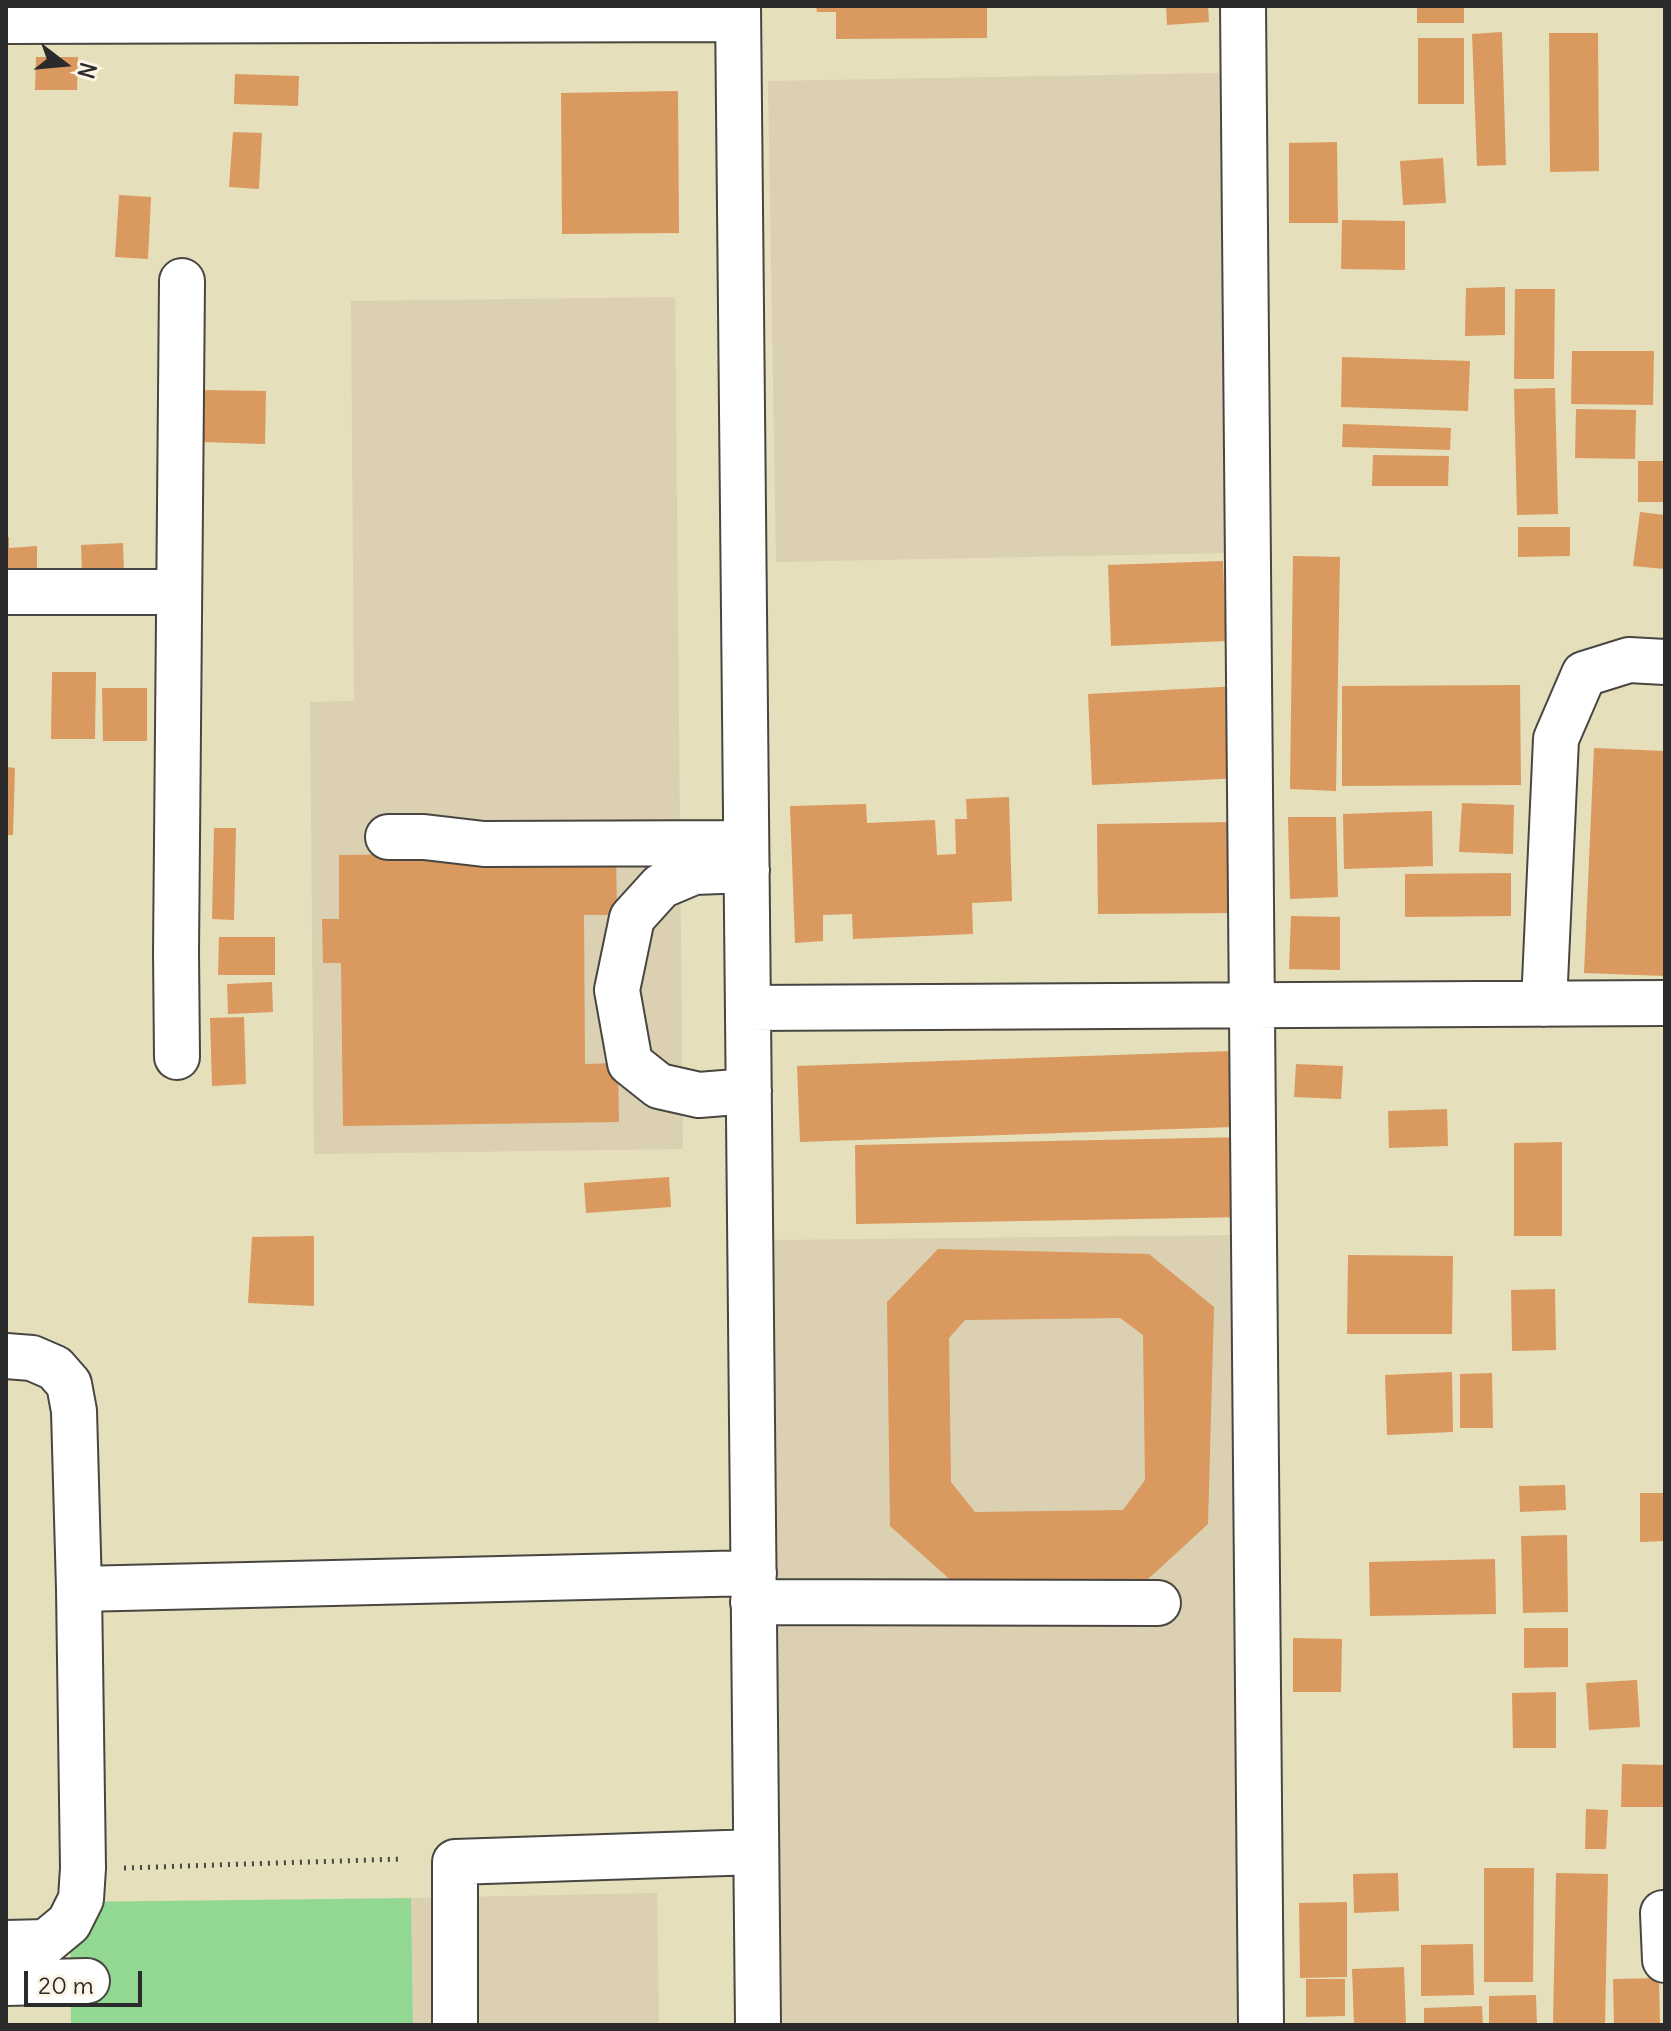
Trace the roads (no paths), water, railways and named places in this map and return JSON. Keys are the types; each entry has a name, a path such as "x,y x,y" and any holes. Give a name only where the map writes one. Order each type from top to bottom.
{"street":[{"path":"1243,6 1261,2025"},
{"path":"6,21 53,13 738,12 758,2025"},
{"path":"177,1057 182,281"},
{"path":"6,592 179,592"},
{"path":"1544,1004 1556,739 1584,674 1629,660 1665,662"},
{"path":"388,837 747,856"},
{"path":"747,856 661,886 632,918 617,990 630,1063 659,1086 699,1095 749,1091"},
{"path":"748,1008 1665,1003"},
{"path":"6,1356 32,1358 55,1368 69,1384 74,1411 83,1868 81,1899 69,1923 46,1942 6,1943"},
{"path":"79,1589 754,1587 1158,1603"},
{"path":"455,2025 455,1862 756,1852"},
{"path":"1663,1913 1665,1960"},
{"path":"6,1983 87,1981"}]}
